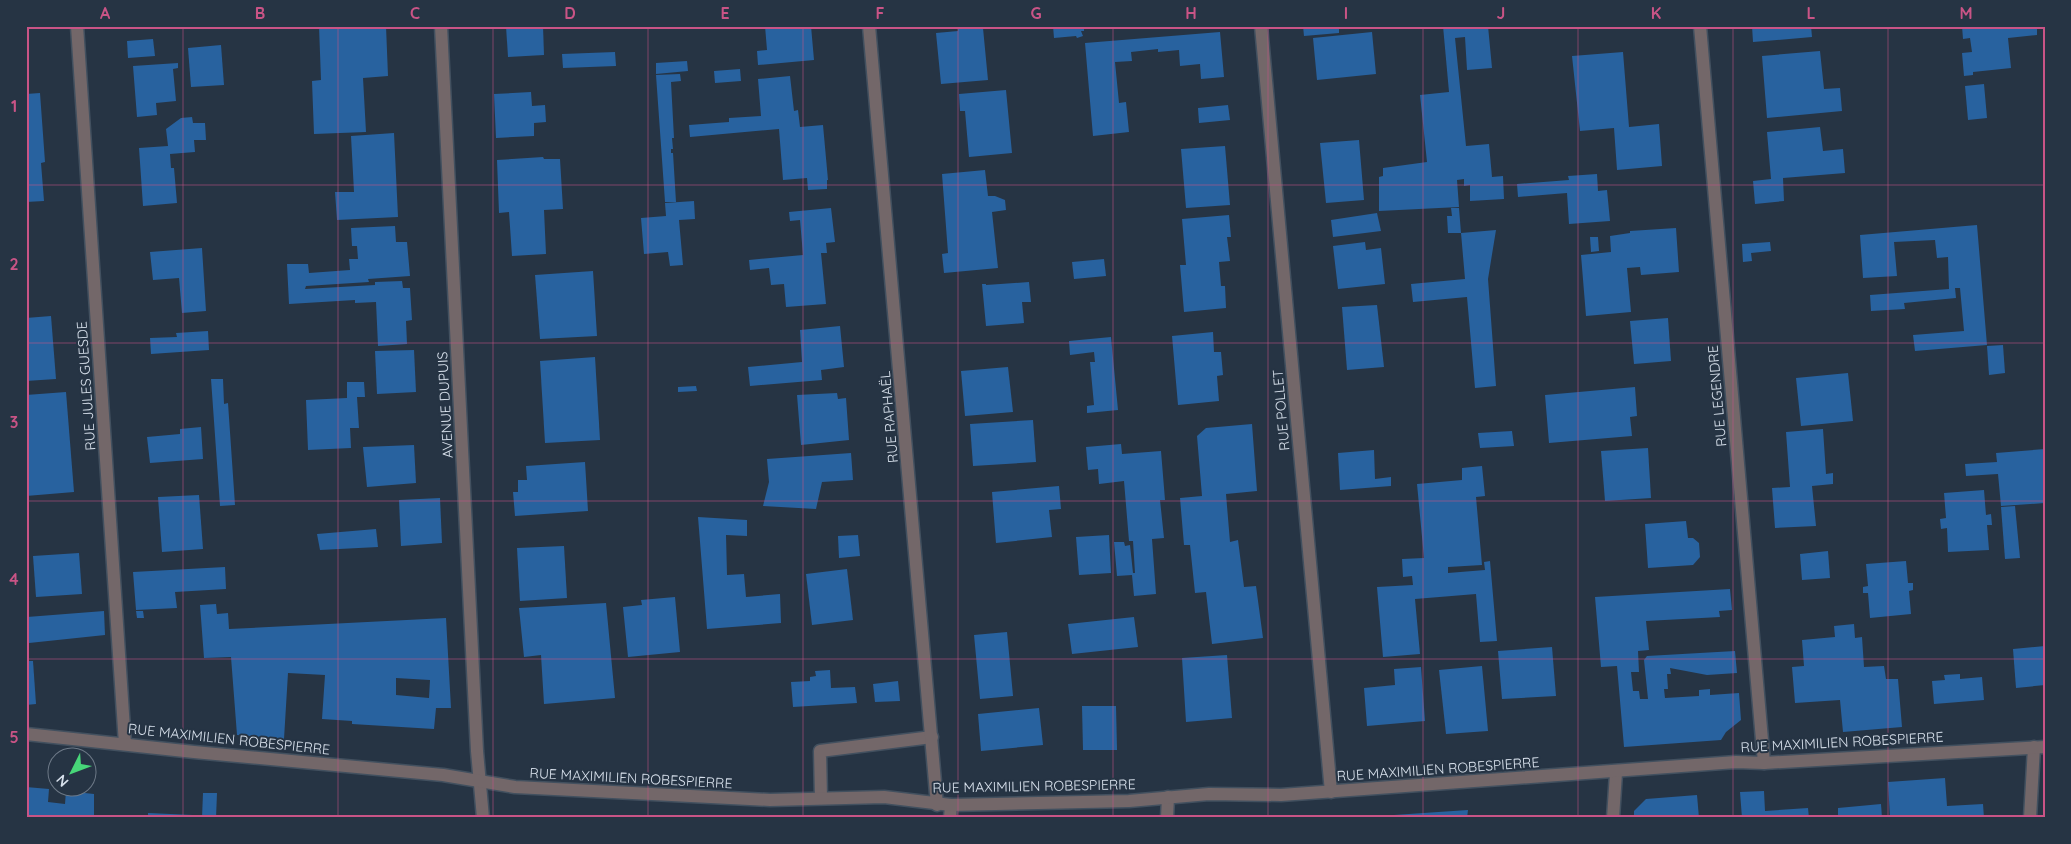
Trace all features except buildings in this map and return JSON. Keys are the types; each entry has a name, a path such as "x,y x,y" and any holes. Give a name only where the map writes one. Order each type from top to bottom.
{"street":[{"name":"RUE JULES GUESDE","path":"77,26 125,744"},
{"name":"AVENUE DUPUIS","path":"441,26 477,751 483,818"},
{"name":"RUE RAPHAËL","path":"869,26 937,805"},
{"name":"RUE POLLET","path":"1261,26 1331,792"},
{"name":"RUE LEGENDRE","path":"1700,26 1764,763"},
{"name":"RUE MAXIMILIEN ROBESPIERRE","path":"26,734 443,775 515,786 770,800 884,798 937,805 950,812 1209,794 1281,795 1331,792 1736,762 1764,763 2040,747"},
{"path":"821,798 820,751 932,737"},
{"path":"2030,818 2040,747"},
{"path":"1613,818 1616,772"},
{"path":"1168,797 1168,818"}]}
